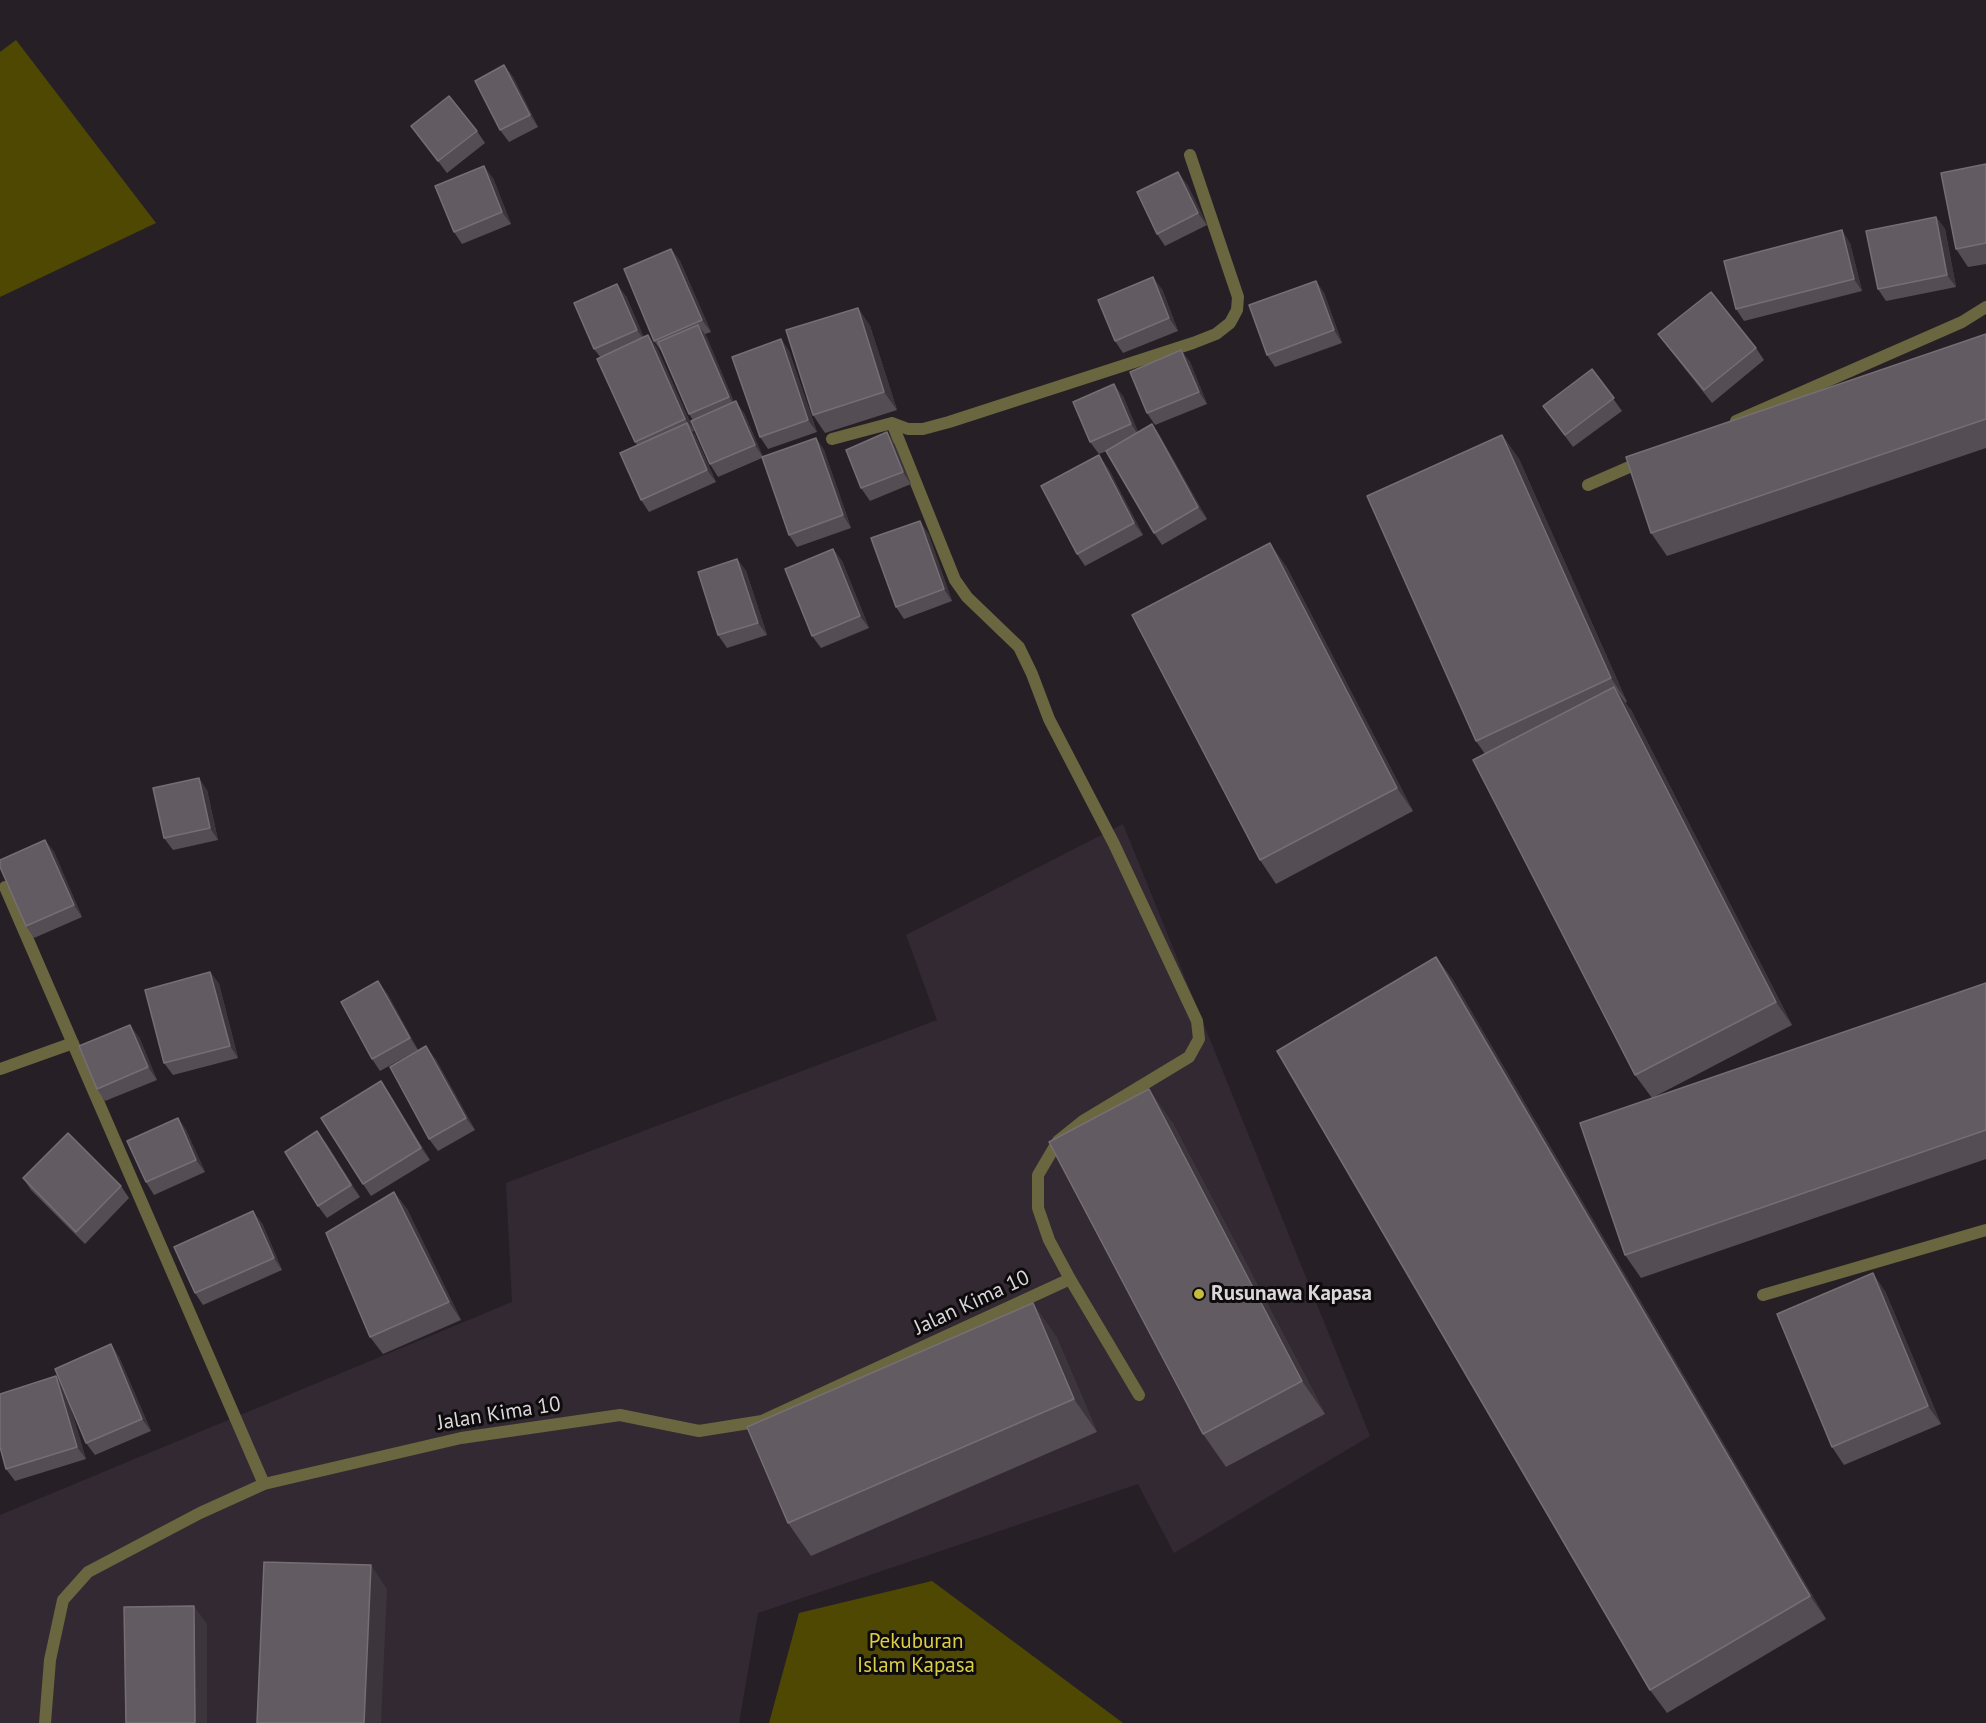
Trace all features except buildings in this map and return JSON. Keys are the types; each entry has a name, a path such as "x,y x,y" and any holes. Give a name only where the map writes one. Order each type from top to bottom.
{"street":[{"path":"832,439 892,423 908,429 923,429 949,422 1193,344 1216,334 1230,323 1237,309 1238,297 1190,154"},
{"path":"1720,427 1962,322 1986,307"},
{"path":"892,423 955,580 967,597 1019,646 1049,719 1114,844 1197,1021 1199,1040 1189,1057 1074,1128 1058,1141 1038,1175 1038,1208 1049,1240 1139,1395"},
{"path":"1588,485 1654,456"},
{"path":"5,886 264,1484"},
{"path":"0,1069 73,1044"},
{"path":"1762,1295 1986,1230"},
{"name":"Jalan Kima 10","path":"45,1723 50,1660 63,1600 88,1572 201,1513 264,1484 461,1438 620,1414 699,1431 762,1421 1070,1279"}],"shaded area":[{"path":"1123,824 1370,1436 1174,1553 1138,1484 758,1613 739,1723 0,1723 0,1515 512,1302 506,1183 937,1020 906,935"}],"green space":[{"path":"16,40 156,223 0,297 0,52"},
{"name":"Pekuburan Islam Kapasa","path":"932,1581 1123,1723 769,1723 799,1613"}],"place":[{"name":"Rusunawa Kapasa","path":"1199,1294"}]}
